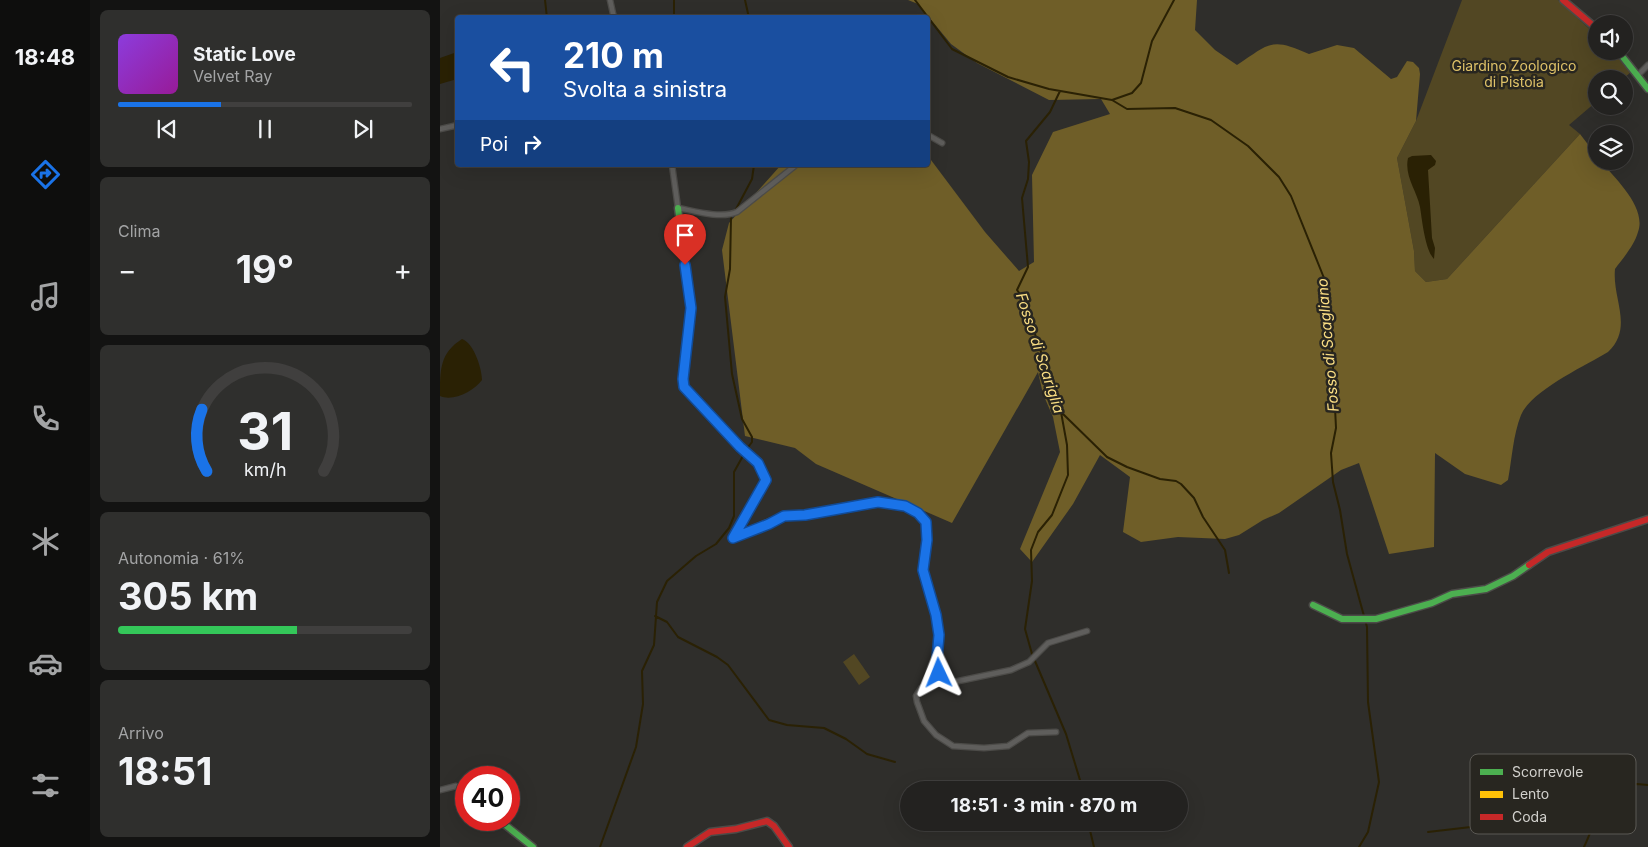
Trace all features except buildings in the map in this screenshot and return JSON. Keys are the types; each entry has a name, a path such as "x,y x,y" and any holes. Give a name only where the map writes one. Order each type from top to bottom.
{"street":[{"path":"610,0 613,15"},
{"path":"1563,0 1588,21"},
{"path":"1626,60 1648,89"},
{"path":"1638,75 1648,65"},
{"path":"440,129 455,126"},
{"path":"930,136 942,144"},
{"path":"672,167 691,308 683,379 684,387 740,447 758,463 766,480 733,538 784,516 805,515 878,502 905,506 918,513 926,522 927,540 923,570 936,615 939,635 938,683"},
{"path":"678,208 702,213 735,213 793,167"},
{"path":"1313,606 1342,619 1376,619 1432,603 1452,594 1486,589 1516,574 1548,552 1648,519"},
{"path":"1056,732 1028,733 1010,745 991,748 953,746 928,728 916,696 921,688 938,683 1011,670 1029,662 1048,642 1087,630"},
{"path":"440,790 455,786"},
{"path":"687,847 710,832 736,829 767,821 774,826 789,847"},
{"path":"513,831 533,847"}],"green space":[{"name":"Giardino Zoologico di Pistoia","path":"1462,0 1558,0 1588,28 1588,60 1620,60 1629,70 1588,70 1588,109 1569,125 1580,134 1447,279 1426,282 1415,271 1414,251 1397,158 1416,121"},
{"path":"854,654 870,677 859,685 843,662"}],"shaded area":[{"path":"908,0 1197,0 1195,30 1215,50 1237,65 1264,47 1278,44 1286,45 1309,54 1337,45 1354,48 1391,79 1397,77 1407,61 1413,62 1419,68 1420,74 1416,121 1397,158 1414,251 1415,271 1426,282 1447,279 1580,134 1588,144 1588,170 1608,170 1634,203 1640,223 1634,242 1615,269 1621,323 1620,333 1616,342 1608,352 1547,388 1527,406 1521,415 1516,431 1508,480 1501,485 1465,474 1435,453 1434,547 1389,554 1359,463 1341,470 1279,513 1263,520 1239,535 1225,539 1178,537 1141,542 1123,532 1130,477 1100,455 1073,504 1032,562 1020,549 1060,452 1053,417 1043,394 1038,372 952,523 816,464 795,448 745,436 722,250 729,223 779,167 930,167 930,159 985,232 1019,271 1034,262 1032,175 1053,132 1110,114 1101,99 1049,100 977,63 951,44 930,19 930,15 927,15 918,4"},
{"path":"455,53 455,80 440,84 440,58"},
{"path":"1431,155 1436,161 1435,165 1428,170 1432,238 1435,248 1434,259 1428,249 1420,207 1409,177 1407,165 1408,158 1412,156"},
{"path":"462,339 474,351 481,370 482,380 474,388 463,394 451,398 440,396 441,370 445,356"}],"waterway":[{"path":"545,0 547,15"},
{"path":"674,0 674,15"},
{"path":"745,0 748,15"},
{"name":"Fosso di Scagliano","path":"915,0 926,15"},
{"path":"1112,100 1132,93 1141,83 1152,41 1174,0"},
{"name":"Fosso di Scagliano","path":"930,20 952,49 1008,77 1049,89 1112,100 1127,109 1175,108 1211,120 1248,146 1279,177 1291,196 1324,278 1332,346 1336,428 1331,453 1333,482 1340,510 1347,554 1367,627 1368,702 1379,782 1368,832 1359,847"},
{"name":"Fosso di Scariglia","path":"1060,91 1050,112 1026,141 1029,162 1028,179 1022,198 1028,267 1017,290 1023,298 1061,412 1067,445 1068,475 1052,515 1038,532 1031,550 1032,581 1025,629 1032,654 1066,734 1080,781"},
{"path":"735,211 752,179 754,167"},
{"path":"731,217 730,269 725,297 732,374 742,419 752,437 752,442 746,450"},
{"path":"1061,412 1107,457 1127,467 1160,479 1176,481 1181,484 1194,498 1203,517 1225,550 1229,573"},
{"path":"600,847 636,747 643,704 642,671 654,645 657,602 667,581 696,556 716,544 729,528 734,516 734,472 744,454"},
{"path":"655,616 667,622 678,637 717,657 728,665 769,720 787,725 824,728 846,739 867,754 895,762"},
{"path":"1636,784 1648,785"},
{"path":"1428,832 1470,827"},
{"name":"Fosso di Scariglia","path":"1090,831 1094,847"},
{"path":"1584,847 1590,834"}],"traffic: fast":[{"path":"1625,60 1648,89"},
{"path":"678,208 691,308 683,379 685,387 740,447 758,463 766,480 733,538"},
{"path":"1313,605 1342,619 1376,619 1432,603 1452,594 1486,589 1513,576 1529,565"},
{"path":"513,831 533,847"}],"traffic: slow":[{"path":"923,572 936,615 939,635 938,683"}],"traffic: jam":[{"path":"1563,0 1588,21"},
{"path":"733,538 786,516 806,515 854,505 888,503 904,506 916,512 925,522 928,534 923,572"},
{"path":"1529,565 1548,552 1648,519"},
{"path":"687,847 710,832 736,829 767,821 774,826 789,847"}],"route":[{"path":"685,265 691,308 683,379 684,387 693,399 758,463 763,470 766,480 733,538 788,515 805,515 878,502 905,506 918,513 926,522 927,540 923,570 936,615 939,635 937,659 939,673"}]}
